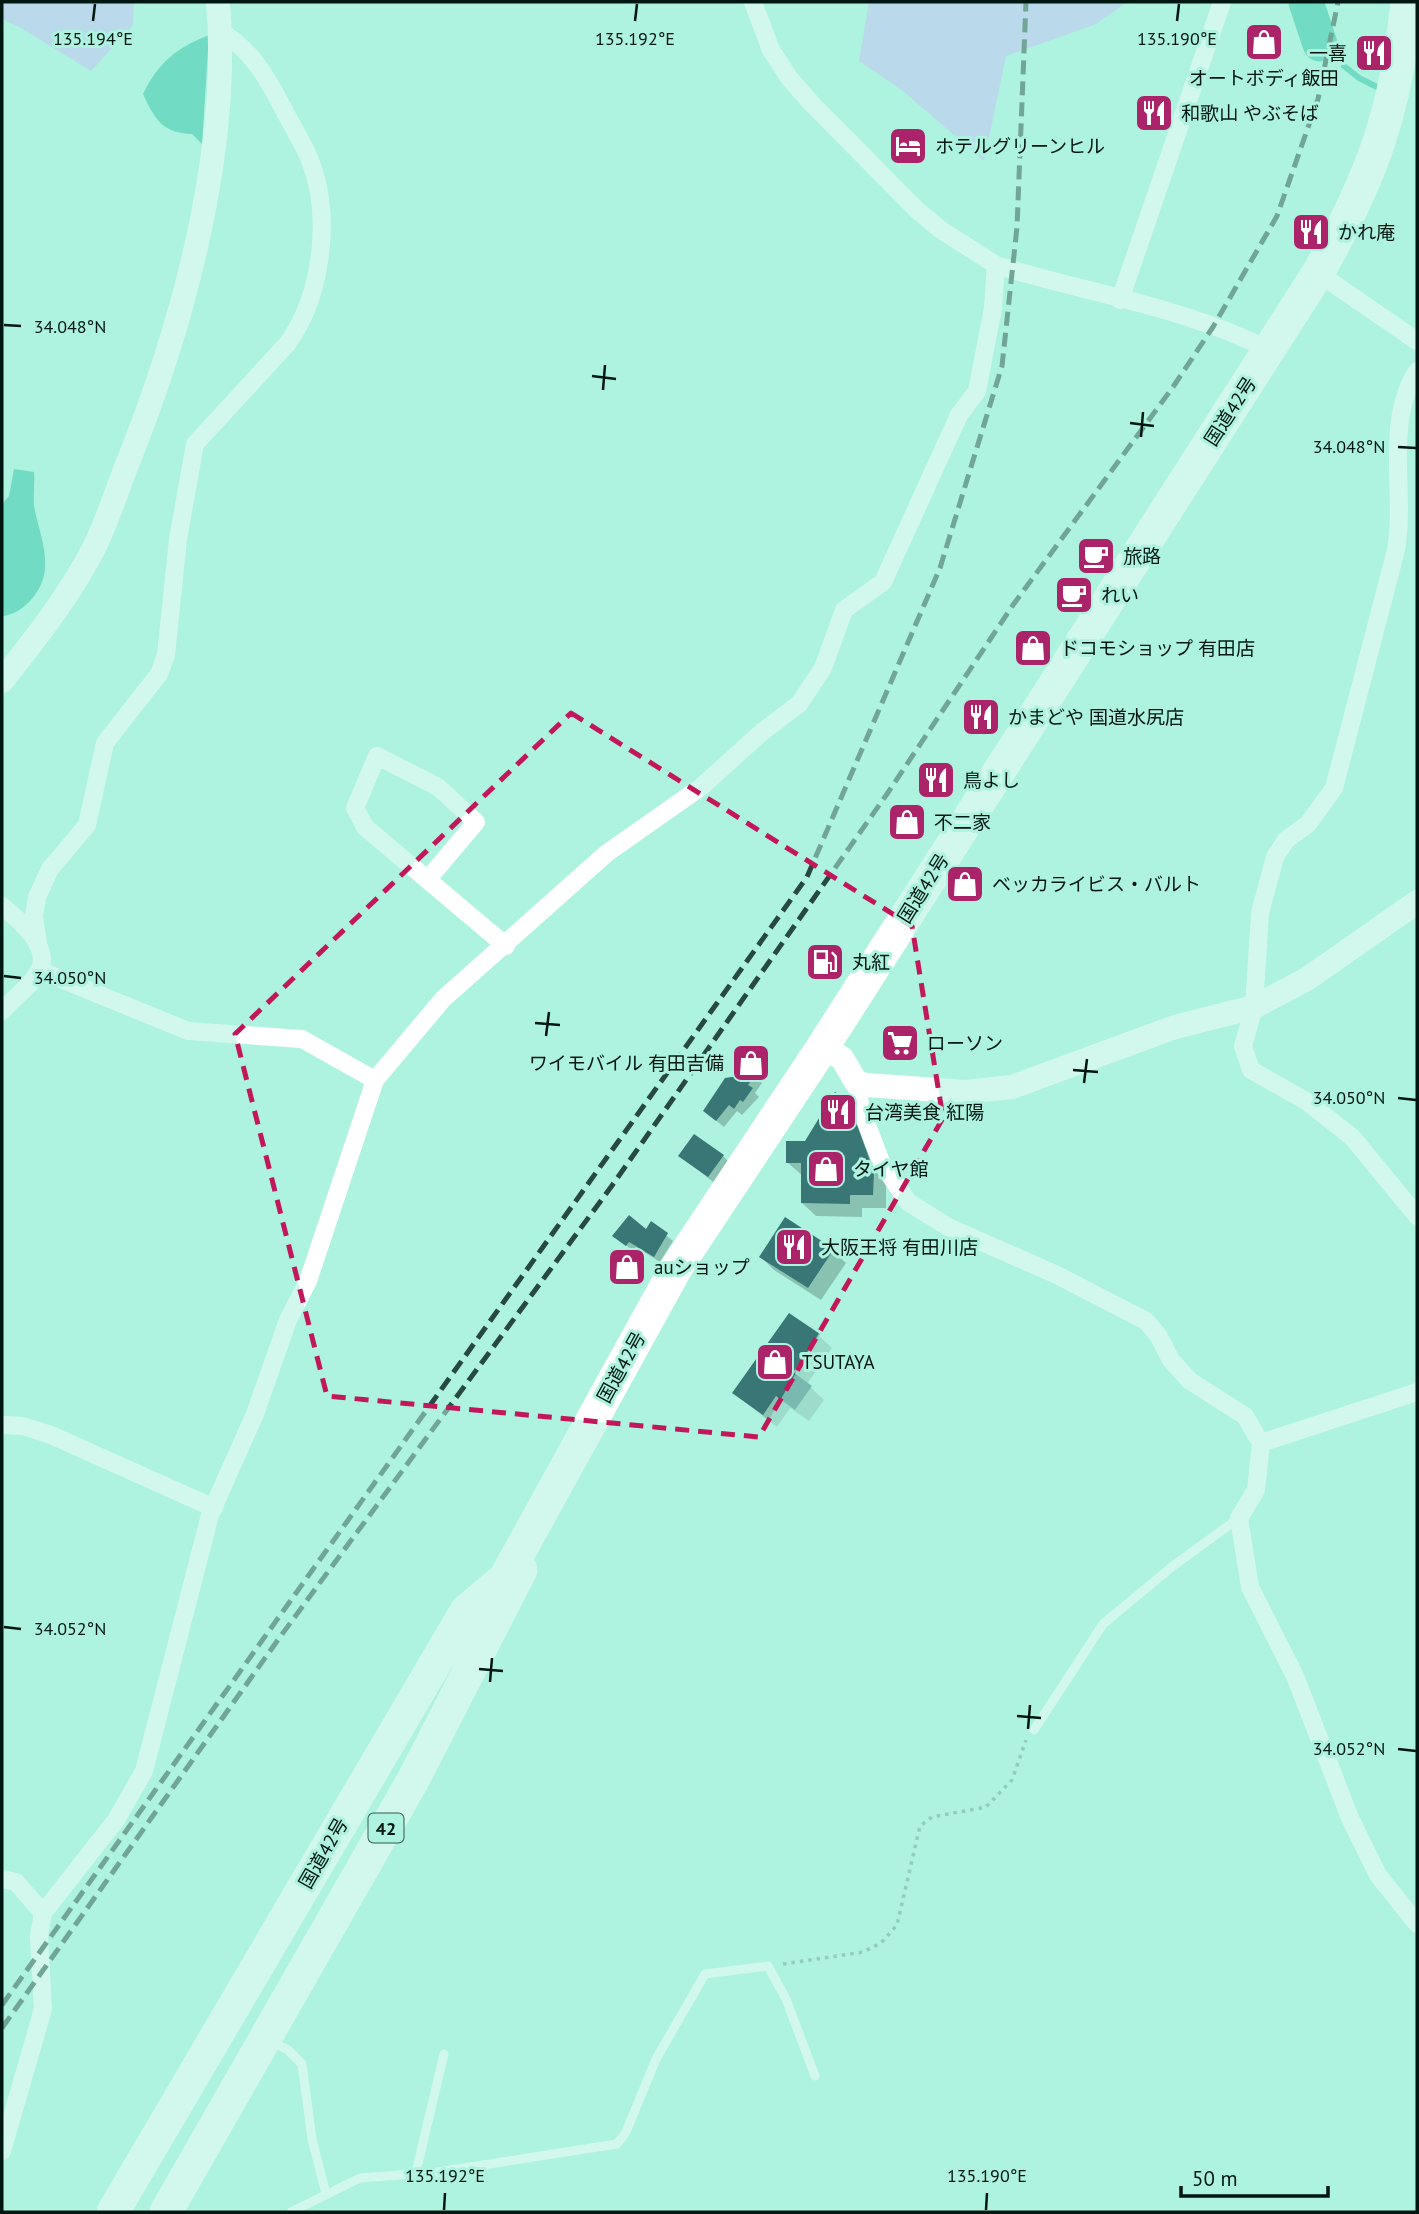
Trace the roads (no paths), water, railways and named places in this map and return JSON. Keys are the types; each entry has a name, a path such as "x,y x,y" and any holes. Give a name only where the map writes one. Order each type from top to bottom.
{"highway":[{"name":"国道42号","path":"113,2212 466,1611 505,1578 676,1268 822,1048 1318,273 1363,187 1379,146 1392,103 1407,2"},
{"name":"国道42号","path":"166,2212 255,2039 413,1780 498,1620 584,1431"},
{"path":"142,2212 255,2039 505,1578"}],"street":[{"path":"2,681 51,620 95,545 162,368 210,177 219,110 221,32 218,2"},
{"path":"753,2 771,50 790,79 918,211 941,230 996,265 1240,335 1269,350"},
{"path":"1120,300 1222,2"},
{"path":"2,1011 40,970 34,916 37,897 50,869 87,825 105,743 159,674 166,655 178,539 195,444 288,344 300,326 313,286 319,254 321,203 309,159 269,81 239,42 221,32"},
{"path":"2,2151 43,2009 39,1937 43,1913 116,1820 145,1770 214,1508 255,1413 288,1320 308,1281 375,1080 443,999 506,946 607,853 701,787 762,732 799,704 823,668 844,610 883,582 959,415 977,391 993,308 996,265"},
{"path":"1318,273 1417,341"},
{"path":"1417,371 1404,391 1399,423 1401,521 1396,550 1348,741 1334,788 1308,824 1286,840 1275,857 1260,913 1254,1007 1243,1045 1251,1070 1306,1101 1352,1137 1417,1216"},
{"path":"428,879 476,822 438,786 377,756 355,808 365,827 506,946"},
{"path":"856,1082 966,1092 1012,1087 1175,1027 1254,1007 1307,979 1417,902"},
{"path":"2,906 38,944"},
{"path":"40,970 188,1031 302,1039 375,1080"},
{"path":"822,1048 842,1058 856,1082 861,1109 881,1162 908,1202 948,1227 1057,1275 1146,1321 1158,1335 1171,1360 1190,1381 1245,1416 1261,1443 1256,1490 1239,1518 1250,1587 1295,1675 1350,1818 1378,1875 1411,1909 1417,1924"},
{"path":"1261,1443 1417,1392"},
{"path":"2,1425 23,1426 51,1435 214,1508"},
{"path":"2,1880 16,1882 43,1913"}],"lane":[{"path":"1034,1730 1103,1623 1173,1566 1239,1518"},
{"path":"291,2212 360,2178 438,2172 617,2144 626,2132 656,2059 705,1974 768,1966 786,1999 815,2076"},
{"path":"255,2039 288,2050 302,2064 312,2139 326,2194"},
{"path":"416,2172 444,2054"}],"waterway":[{"path":"1306,2 1320,44"},
{"path":"1344,66 1359,78 1381,89"}],"railway":[{"path":"2,2005 807,877 940,568 1002,366 1017,227 1026,2"},
{"path":"2,2028 280,1637 611,1187 887,794 1013,605 1173,387 1213,327 1277,216 1318,99 1338,2"}],"place":[{"name":"オートボディ飯田","path":"1264,42"},
{"name":"一喜","path":"1374,53"},
{"name":"和歌山 やぶそば","path":"1154,113"},
{"name":"ホテルグリーンヒル","path":"908,146"},
{"name":"かれ庵","path":"1311,232"},
{"name":"旅路","path":"1096,556"},
{"name":"れい","path":"1074,595"},
{"name":"ドコモショップ 有田店","path":"1033,648"},
{"name":"かまどや 国道水尻店","path":"981,717"},
{"name":"鳥よし","path":"936,780"},
{"name":"不二家","path":"907,822"},
{"name":"ベッカライビス・バルト","path":"965,884"},
{"name":"丸紅","path":"825,962"},
{"name":"ローソン","path":"900,1043"},
{"name":"ワイモバイル 有田吉備","path":"751,1063"},
{"name":"台湾美食 紅陽","path":"838,1112"},
{"name":"タイヤ館","path":"826,1169"},
{"name":"大阪王将 有田川店","path":"794,1247"},
{"name":"auショップ","path":"627,1267"},
{"name":"TSUTAYA","path":"775,1362"}]}
